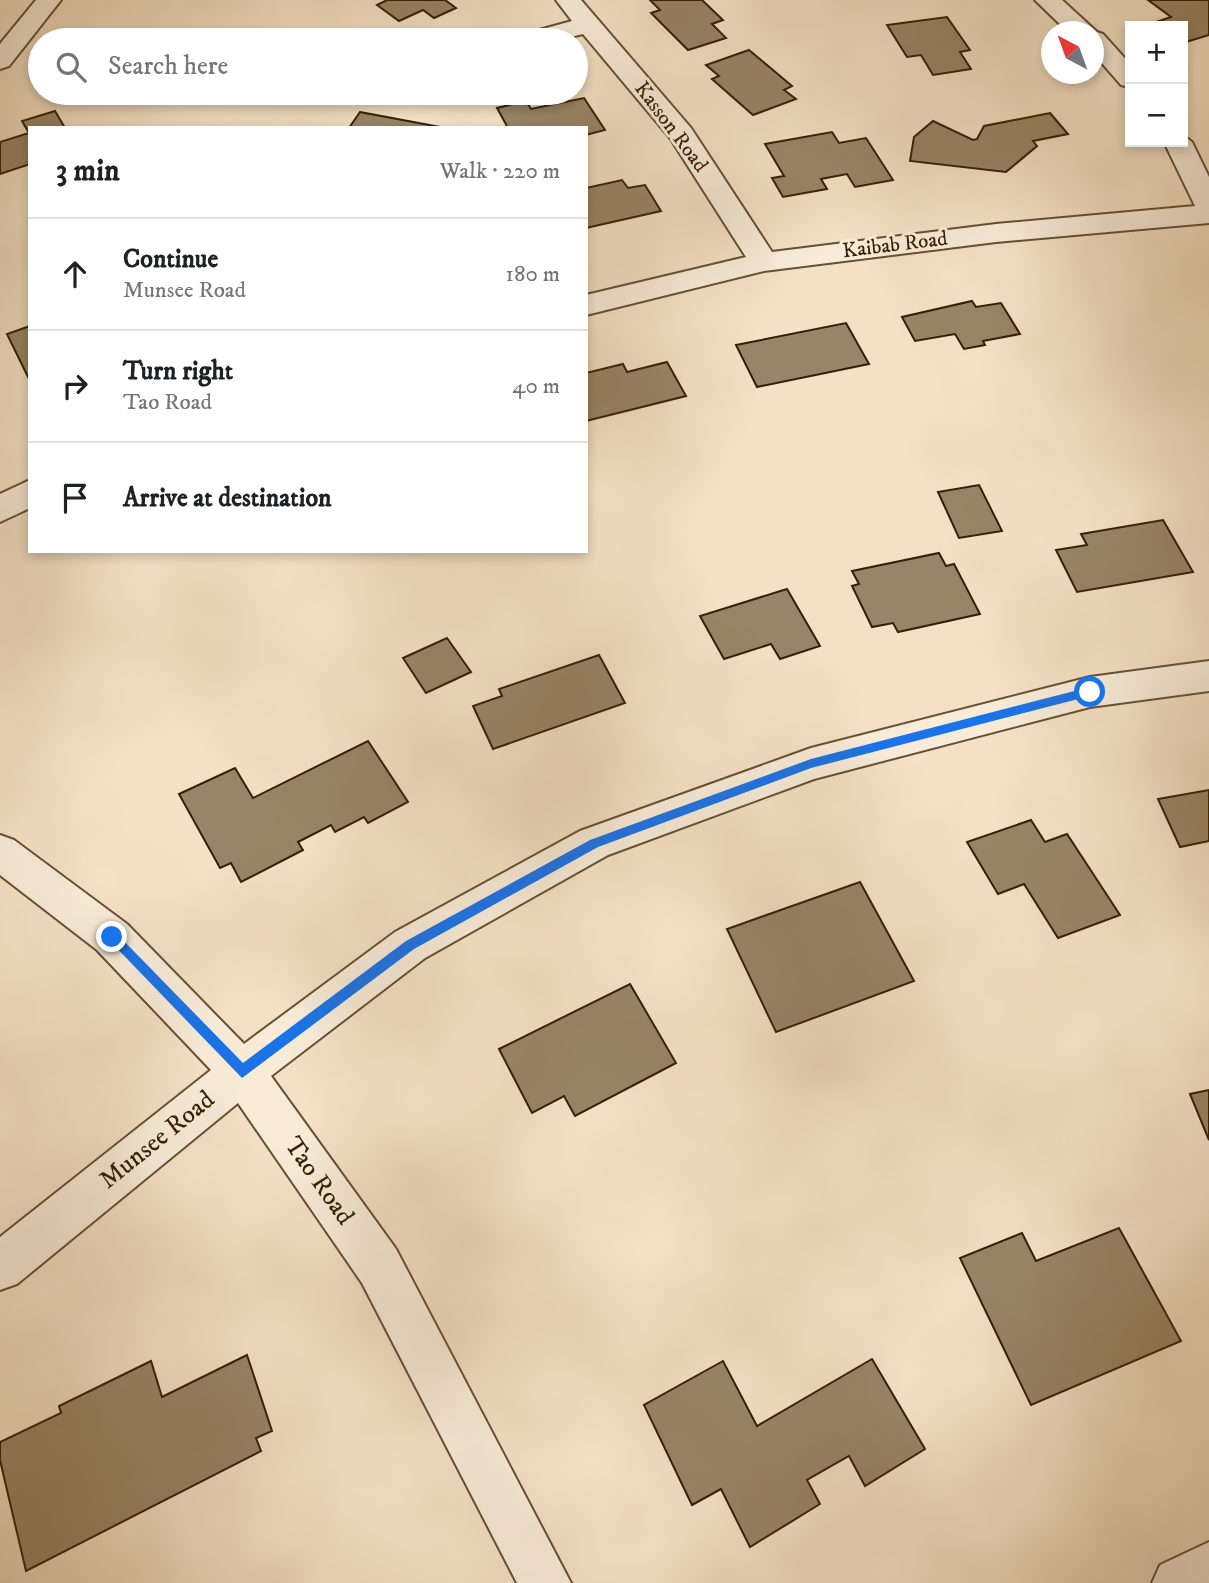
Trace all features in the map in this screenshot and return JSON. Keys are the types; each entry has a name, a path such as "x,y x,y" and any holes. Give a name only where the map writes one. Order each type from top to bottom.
{"street":[{"path":"0,61 49,0"},
{"name":"Kasson Road","path":"568,0 681,134 764,262"},
{"path":"1047,0 1071,21"},
{"path":"575,28 590,24"},
{"path":"1104,50 1125,73"},
{"path":"1180,147 1209,206"},
{"name":"Kaibab Road","path":"588,305 764,262 996,233 1209,215"},
{"path":"0,510 28,493"},
{"name":"Munsee Road","path":"0,1267 242,1072 410,945 594,843 811,764 1090,692 1209,676"},
{"name":"Tao Road","path":"0,852 112,937 242,1072 379,1266 545,1583"},
{"path":"1178,1583 1209,1567"}],"building":[{"path":"387,0 445,0 456,8 434,18 423,10 399,21 377,5"},
{"path":"650,0 702,0 723,20 712,24 726,38 688,50 651,13 660,10"},
{"path":"1148,0 1209,0 1209,35 1188,41 1188,21 1159,21 1171,17"},
{"path":"947,17 970,50 960,52 971,69 933,75 921,55 907,57 887,25"},
{"path":"749,50 792,86 784,90 796,99 753,115 712,79 719,76 706,65"},
{"path":"588,104 605,130 588,134 588,126 507,126 497,108 528,105 531,109 550,105"},
{"path":"55,111 64,126 28,126 28,131 22,121"},
{"path":"360,112 435,126 350,126"},
{"path":"1050,113 1068,134 1033,141 1037,146 1006,172 910,161 914,137 933,121 973,140 977,139 984,126"},
{"path":"832,132 839,143 866,138 893,180 855,187 847,174 821,179 827,189 783,197 772,178 784,176 765,144"},
{"path":"28,133 28,165 0,174 0,142"},
{"path":"622,180 628,188 645,185 661,211 588,228 588,188"},
{"path":"972,301 976,307 1001,303 1020,334 983,341 985,345 964,349 955,334 915,341 902,317"},
{"path":"846,323 869,364 757,387 736,345"},
{"path":"28,327 28,377 7,334"},
{"path":"667,362 686,396 588,420 588,373 623,364 627,372"},
{"path":"979,485 1002,531 959,538 938,492"},
{"path":"1163,520 1193,572 1077,592 1056,550 1087,545 1081,534"},
{"path":"939,553 946,566 954,564 980,614 898,632 893,623 872,627 852,586 859,584 852,571"},
{"path":"787,589 820,646 780,659 771,644 724,659 700,616"},
{"path":"447,638 471,672 426,693 403,658"},
{"path":"599,655 625,703 493,749 473,706 502,696 499,689"},
{"path":"368,741 408,802 368,823 364,817 335,832 331,825 298,842 303,850 241,882 231,863 220,868 179,794 235,768 253,798"},
{"path":"1209,790 1209,841 1180,847 1158,799"},
{"path":"1031,820 1045,842 1067,834 1120,915 1058,938 1024,884 998,894 967,842"},
{"path":"860,882 914,981 776,1032 727,929"},
{"path":"630,984 676,1063 575,1116 564,1096 532,1113 499,1049"},
{"path":"1209,1090 1209,1140 1190,1094"},
{"path":"1119,1228 1181,1341 1031,1405 960,1258 1022,1233 1036,1261"},
{"path":"247,1355 272,1431 256,1438 261,1451 26,1571 0,1460 0,1442 61,1413 59,1406 151,1361 162,1397"},
{"path":"872,1359 925,1449 865,1486 849,1456 807,1480 820,1504 750,1547 721,1489 692,1505 644,1405 723,1361 757,1426"}],"route":[{"path":"112,937 242,1072 410,945 594,843 811,764 1090,692"}]}
